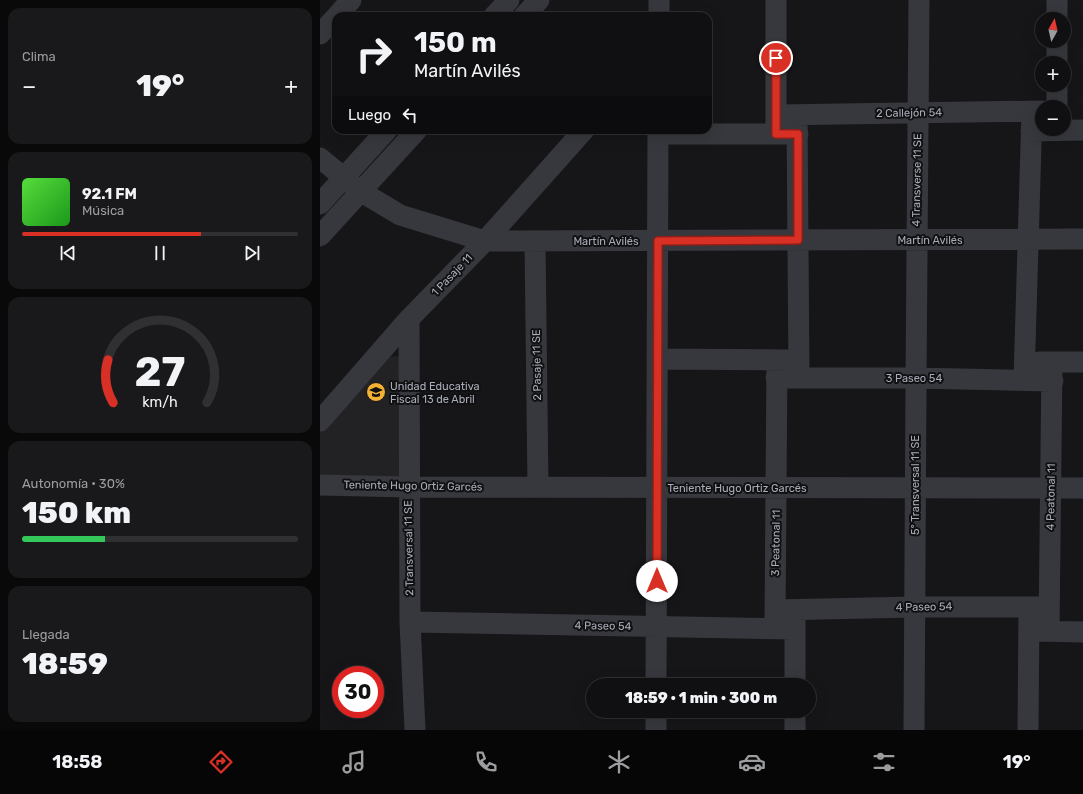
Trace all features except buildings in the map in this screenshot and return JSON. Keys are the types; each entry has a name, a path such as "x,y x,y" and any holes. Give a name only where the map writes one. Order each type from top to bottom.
{"street":[{"path":"340,12 351,0"},
{"path":"498,12 509,0"},
{"path":"528,12 539,0"},
{"path":"659,0 659,12"},
{"path":"776,0 776,125"},
{"name":"4 Transverse 11 SE","path":"917,240 919,0"},
{"path":"1057,0 1057,12"},
{"path":"320,34 332,20"},
{"name":"2 Callejón 54","path":"712,129 798,125 918,113 1035,117"},
{"path":"1024,371 1028,239 1035,117"},
{"path":"798,125 800,369"},
{"name":"2 Callejón 54","path":"1071,130 1083,130"},
{"path":"320,204 383,134"},
{"path":"320,236 413,134"},
{"name":"1 Pasaje 11","path":"320,420 409,319 485,241 580,134"},
{"path":"656,678 658,134"},
{"name":"Martín Avilés","path":"320,158 360,191 400,215 485,241 1083,239"},
{"name":"5° Transversal 11 SE","path":"914,730 917,240"},
{"name":"2 Pasaje 11 SE","path":"535,242 538,488"},
{"name":"2 Transversal 11 SE","path":"409,319 410,622 415,730"},
{"name":"3 Paseo 54","path":"657,359 776,369 800,369 915,378 1024,371 1052,372 1083,362"},
{"name":"3 Peatonal 11","path":"776,369 776,488 785,620 794,678"},
{"name":"4 Peatonal 11","path":"1028,730 1052,488 1052,372"},
{"name":"Teniente Hugo Ortiz Garcés","path":"320,485 538,488 1083,488"},
{"name":"4 Paseo 54","path":"410,622 657,627 785,620 915,607 1039,607"},
{"path":"1039,631 1083,632"},
{"path":"656,718 656,730"},
{"path":"795,718 795,730"}],"shaded area":[{"name":"Unidad Educativa Fiscal 13 de Abril","path":"402,356 401,478 328,478 320,474 320,427 382,357"}],"place":[{"name":"Unidad Educativa Fiscal 13 de Abril","path":"376,392"}],"route":[{"path":"657,581 658,241 798,240 798,134 776,134 776,58"}]}
